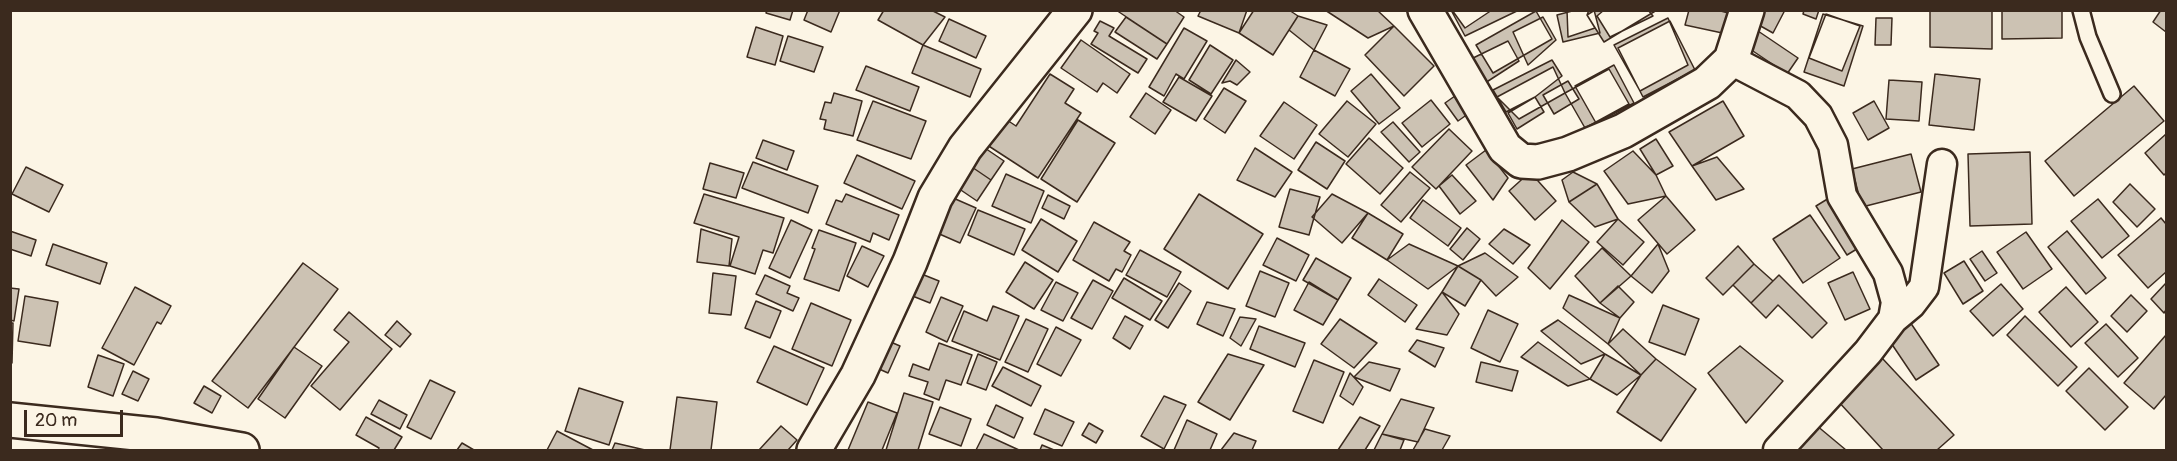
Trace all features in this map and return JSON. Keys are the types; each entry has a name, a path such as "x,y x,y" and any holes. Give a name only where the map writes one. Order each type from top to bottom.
{"street":[{"path":"814,450 858,375 910,262 935,198 965,148 1075,10"},
{"path":"1425,10 1505,148 1521,161 1538,162 1568,154 1623,131 1707,83 1731,60 1746,10"},
{"path":"1731,60 1798,95 1818,116 1833,145 1842,196 1888,273 1896,302 1893,319"},
{"path":"1778,450 1924,287 1942,164"},
{"path":"10,420 156,435 242,450"}],"lane":[{"path":"2081,10 2088,37 2112,94"}],"building":[{"path":"767,10 793,10 790,20 766,13"},
{"path":"808,10 840,10 831,32 804,20"},
{"path":"884,10 931,10 945,17 923,45 878,20"},
{"path":"1116,10 1174,10 1184,17 1167,44"},
{"path":"1201,10 1247,10 1239,33 1198,16"},
{"path":"1254,10 1289,10 1298,16 1273,55 1239,33"},
{"path":"1325,10 1377,10 1394,26 1368,38"},
{"path":"1451,10 1519,10 1465,36"},
{"path":"1452,10 1492,10 1465,28"},
{"path":"1567,10 1589,10 1587,15 1595,28 1568,37"},
{"path":"1576,10 1594,10 1600,33 1563,42 1557,15"},
{"path":"1595,10 1657,10 1604,42 1587,15"},
{"path":"1604,10 1648,10 1653,16 1610,37 1597,16"},
{"path":"1689,10 1717,10 1732,14 1727,34 1685,25"},
{"path":"1764,10 1785,10 1773,33 1757,24"},
{"path":"1804,10 1819,10 1816,19 1803,14"},
{"path":"1930,10 1992,10 1992,49 1930,47"},
{"path":"2002,10 2062,10 2062,38 2002,39"},
{"path":"2161,10 2166,10 2166,32 2153,22"},
{"path":"1536,11 1552,39 1493,73 1476,45"},
{"path":"1823,14 1863,26 1844,86 1804,72"},
{"path":"1826,14 1860,26 1842,71 1809,58"},
{"path":"1298,16 1327,25 1314,50 1289,30"},
{"path":"1126,17 1167,44 1157,59 1115,32"},
{"path":"1543,17 1556,40 1528,65 1513,32"},
{"path":"1668,18 1688,65 1640,91 1614,45"},
{"path":"1876,18 1892,18 1891,45 1875,45"},
{"path":"949,19 986,36 976,58 939,41"},
{"path":"1100,21 1114,28 1109,36 1147,59 1138,73 1091,44 1098,33 1094,31"},
{"path":"1670,21 1695,70 1643,97 1618,48"},
{"path":"1394,26 1434,66 1404,96 1365,55"},
{"path":"756,27 783,36 775,65 747,57"},
{"path":"1184,28 1207,41 1184,79 1176,74 1164,96 1149,87"},
{"path":"1758,31 1798,58 1787,74 1747,47"},
{"path":"788,36 823,47 814,72 780,61"},
{"path":"1081,40 1130,74 1117,93 1103,83 1097,92 1061,68"},
{"path":"1508,41 1519,61 1482,85 1469,60"},
{"path":"923,45 981,69 970,97 912,73"},
{"path":"1210,45 1233,60 1211,94 1189,80"},
{"path":"1314,50 1350,69 1335,96 1300,77"},
{"path":"1236,60 1250,72 1237,85 1230,81 1222,83"},
{"path":"1552,60 1562,76 1535,97 1506,112 1493,90"},
{"path":"1614,65 1634,103 1596,123 1575,86"},
{"path":"866,66 919,87 910,111 856,90"},
{"path":"1553,67 1565,93 1519,119 1497,97"},
{"path":"1609,69 1629,104 1585,128 1565,93"},
{"path":"1050,74 1074,89 1065,103 1081,113 1038,178 981,141 998,114 1016,126"},
{"path":"1371,74 1400,108 1379,124 1351,91"},
{"path":"1935,74 1980,79 1974,130 1929,125"},
{"path":"1179,77 1212,96 1196,121 1163,102"},
{"path":"1889,80 1922,82 1919,121 1886,119"},
{"path":"1568,81 1579,99 1554,114 1543,95"},
{"path":"2134,86 2164,121 2074,196 2045,161"},
{"path":"1224,88 1246,101 1225,133 1204,119"},
{"path":"1462,91 1475,109 1458,121 1445,103"},
{"path":"834,93 862,101 853,136 824,129 826,120 820,119 825,102 831,103"},
{"path":"1146,93 1171,110 1155,134 1130,117"},
{"path":"1535,97 1544,112 1517,129 1508,113"},
{"path":"1431,100 1450,124 1422,147 1402,123"},
{"path":"873,101 926,121 911,159 857,140"},
{"path":"1347,101 1376,124 1348,157 1319,134"},
{"path":"1723,101 1744,136 1692,166 1669,132"},
{"path":"1874,101 1889,128 1868,140 1853,113"},
{"path":"1284,102 1317,125 1294,159 1260,136"},
{"path":"1078,120 1115,143 1077,202 1041,179"},
{"path":"1393,122 1420,152 1409,162 1381,132"},
{"path":"1449,129 1472,151 1436,189 1412,167"},
{"path":"2166,134 2166,173 2164,175 2145,153"},
{"path":"1369,138 1403,168 1380,194 1346,164"},
{"path":"1656,139 1673,166 1656,175 1640,149"},
{"path":"763,140 794,151 787,170 756,158"},
{"path":"976,142 1004,161 991,180 963,161"},
{"path":"1316,142 1345,161 1327,189 1298,170"},
{"path":"1255,148 1292,172 1275,197 1237,180"},
{"path":"1486,150 1508,178 1493,200 1466,165"},
{"path":"1633,151 1656,175 1666,196 1628,204 1604,171"},
{"path":"2030,152 2032,224 1970,226 1968,154"},
{"path":"1911,154 1921,192 1862,207 1852,169"},
{"path":"857,155 915,181 902,209 844,183"},
{"path":"1717,157 1744,189 1716,200 1692,166"},
{"path":"963,161 991,180 977,201 949,182"},
{"path":"753,162 818,186 808,213 742,188"},
{"path":"710,163 744,173 736,198 703,189"},
{"path":"26,167 63,185 49,212 12,194"},
{"path":"1410,172 1430,188 1401,222 1381,205"},
{"path":"1530,172 1556,201 1535,220 1509,191"},
{"path":"1573,172 1597,184 1569,202 1562,180"},
{"path":"1006,174 1044,191 1031,223 992,206"},
{"path":"1452,175 1476,201 1460,214 1439,186"},
{"path":"1597,184 1618,219 1595,227 1569,202"},
{"path":"2130,184 2155,209 2137,227 2113,202"},
{"path":"1290,189 1320,197 1309,235 1279,227"},
{"path":"704,194 784,218 773,253 763,250 755,274 730,266 739,237 694,223"},
{"path":"846,194 899,215 889,240 873,233 870,242 826,224 836,200 842,202"},
{"path":"944,194 976,208 960,243 928,229"},
{"path":"1199,194 1263,234 1228,289 1164,249"},
{"path":"1332,194 1368,213 1342,243 1312,217"},
{"path":"1048,195 1070,206 1064,219 1042,208"},
{"path":"1834,195 1865,244 1847,255 1816,206"},
{"path":"1666,196 1695,230 1667,254 1638,220"},
{"path":"2098,199 2129,236 2102,258 2071,221"},
{"path":"1423,200 1461,228 1448,246 1410,218"},
{"path":"978,210 1025,229 1014,255 968,235"},
{"path":"1368,213 1403,234 1387,260 1352,238"},
{"path":"1810,215 1840,258 1803,283 1773,239"},
{"path":"2161,218 2166,224 2166,272 2148,288 2118,255"},
{"path":"1041,219 1077,241 1058,272 1022,250"},
{"path":"1618,219 1644,242 1623,265 1597,242"},
{"path":"791,220 812,230 790,278 769,268"},
{"path":"1562,220 1589,242 1550,289 1528,268"},
{"path":"1094,222 1130,242 1124,251 1131,255 1122,272 1116,269 1109,281 1073,260"},
{"path":"1467,228 1480,239 1463,260 1450,249"},
{"path":"701,229 732,239 729,266 697,262"},
{"path":"1504,229 1530,245 1513,264 1489,244"},
{"path":"819,230 856,243 839,291 804,279"},
{"path":"10,231 36,240 31,256 10,249"},
{"path":"2067,231 2106,278 2086,294 2048,247"},
{"path":"2026,232 2052,269 2023,289 1997,252"},
{"path":"1277,238 1309,255 1296,281 1263,265"},
{"path":"53,244 107,263 100,284 46,265"},
{"path":"1409,244 1458,266 1428,289 1387,260"},
{"path":"1658,244 1669,271 1652,293 1631,276"},
{"path":"862,246 884,256 868,287 847,276"},
{"path":"1738,246 1754,264 1723,295 1706,278"},
{"path":"1602,248 1631,276 1600,303 1575,276"},
{"path":"1140,250 1181,272 1167,297 1126,275"},
{"path":"1982,251 1997,273 1985,281 1970,259"},
{"path":"1485,253 1518,277 1496,296 1481,280 1458,266"},
{"path":"1316,258 1351,278 1338,300 1303,280"},
{"path":"1964,261 1983,291 1963,304 1944,273"},
{"path":"1025,262 1053,280 1034,309 1006,292"},
{"path":"303,263 338,289 248,408 212,381"},
{"path":"1754,264 1773,281 1751,303 1733,285"},
{"path":"1458,266 1481,280 1465,306 1442,292"},
{"path":"914,271 939,281 930,303 905,293"},
{"path":"1260,271 1289,283 1275,317 1246,306"},
{"path":"1853,272 1870,309 1845,320 1828,283"},
{"path":"713,273 736,276 731,315 709,313"},
{"path":"765,275 790,286 787,293 799,298 793,311 756,294"},
{"path":"1779,275 1827,323 1812,338 1778,305 1766,318 1751,303"},
{"path":"1124,278 1162,301 1150,320 1112,298"},
{"path":"1379,279 1417,305 1405,322 1368,295"},
{"path":"1093,280 1113,291 1092,329 1071,318"},
{"path":"1056,282 1078,293 1063,321 1041,310"},
{"path":"1309,282 1338,300 1323,325 1294,310"},
{"path":"1179,283 1191,291 1168,328 1155,320"},
{"path":"2166,283 2166,310 2164,313 2151,299"},
{"path":"2001,284 2023,309 1993,336 1970,311"},
{"path":"1618,286 1634,302 1620,318 1600,303"},
{"path":"135,287 171,306 161,324 157,322 134,365 102,348"},
{"path":"2066,287 2098,322 2071,347 2039,312"},
{"path":"10,288 19,289 14,321 10,320"},
{"path":"1442,292 1459,314 1447,335 1416,329"},
{"path":"1569,295 1620,318 1608,344 1563,308"},
{"path":"2131,295 2147,311 2127,332 2111,316"},
{"path":"25,296 58,302 50,346 18,341"},
{"path":"941,297 963,306 947,342 926,332"},
{"path":"756,301 781,311 770,338 745,328"},
{"path":"1207,302 1235,309 1223,336 1197,324"},
{"path":"811,303 851,320 832,366 792,349"},
{"path":"1663,305 1699,319 1685,355 1649,342"},
{"path":"993,306 1019,316 1000,360 952,341 964,311 987,321"},
{"path":"1488,310 1518,324 1500,362 1471,348"},
{"path":"349,312 392,349 340,410 311,386 349,342 334,330"},
{"path":"1125,316 1143,326 1130,349 1113,338"},
{"path":"2025,316 2077,367 2058,386 2007,335"},
{"path":"1240,317 1256,319 1241,346 1230,338"},
{"path":"1026,319 1048,329 1028,372 1005,362"},
{"path":"1340,319 1377,343 1354,368 1321,344"},
{"path":"1558,320 1605,354 1581,364 1541,331"},
{"path":"397,321 411,334 400,347 385,335"},
{"path":"1910,322 1939,365 1916,380 1887,337"},
{"path":"10,323 13,323 12,363 10,363"},
{"path":"2106,324 2138,358 2118,377 2085,343"},
{"path":"1259,326 1305,343 1295,367 1250,349"},
{"path":"1056,327 1081,340 1061,376 1037,364"},
{"path":"1623,329 1656,359 1641,375 1608,344"},
{"path":"2166,335 2166,395 2154,409 2124,383"},
{"path":"879,337 900,346 888,373 868,364"},
{"path":"1417,340 1444,348 1435,367 1409,351"},
{"path":"1538,342 1590,379 1568,386 1521,357"},
{"path":"939,343 972,355 961,385 946,380 939,400 924,394 928,382 909,376 913,364 929,370"},
{"path":"774,346 824,368 807,405 757,382"},
{"path":"1740,346 1783,381 1746,423 1708,373"},
{"path":"294,347 322,366 285,418 258,399"},
{"path":"978,354 997,362 986,390 967,383"},
{"path":"1228,354 1264,365 1230,420 1198,402"},
{"path":"1605,354 1641,375 1617,395 1590,379"},
{"path":"98,355 124,364 113,396 88,387"},
{"path":"1882,358 1954,435 1937,450 1883,450 1837,400"},
{"path":"1656,359 1696,389 1661,441 1617,412 1641,375"},
{"path":"1314,360 1344,372 1323,423 1293,411"},
{"path":"1369,362 1400,369 1390,391 1354,377"},
{"path":"1481,362 1518,371 1512,391 1476,382"},
{"path":"1003,367 1041,386 1031,406 992,386"},
{"path":"2089,368 2128,407 2105,430 2066,391"},
{"path":"133,371 149,379 138,401 122,394"},
{"path":"1350,373 1363,387 1353,405 1340,396"},
{"path":"430,380 455,392 431,439 407,427"},
{"path":"204,386 221,396 212,413 194,403"},
{"path":"579,388 623,402 609,445 565,431"},
{"path":"904,393 933,402 918,450 886,450"},
{"path":"1164,396 1186,405 1164,449 1141,436"},
{"path":"677,397 717,402 711,450 670,450"},
{"path":"1401,399 1434,408 1418,442 1382,434"},
{"path":"379,400 407,415 400,429 371,414"},
{"path":"868,402 897,413 882,450 848,450"},
{"path":"996,405 1023,418 1014,438 987,425"},
{"path":"940,407 971,419 961,446 929,434"},
{"path":"1045,409 1074,422 1062,446 1034,434"},
{"path":"366,417 402,437 394,450 378,450 379,448 356,435"},
{"path":"1360,417 1380,426 1365,450 1338,450"},
{"path":"1187,420 1217,434 1210,450 1174,450"},
{"path":"1810,420 1846,450 1784,450"},
{"path":"1089,423 1103,431 1096,443 1082,435"},
{"path":"781,426 797,440 788,450 759,450"},
{"path":"1425,429 1450,436 1442,450 1413,450"},
{"path":"557,431 593,450 547,450"},
{"path":"1234,433 1256,441 1252,450 1221,450"},
{"path":"984,434 1019,450 976,450"},
{"path":"1382,434 1404,440 1400,450 1374,450"},
{"path":"462,443 474,450 457,450"},
{"path":"615,443 645,450 612,450"},
{"path":"1042,445 1054,450 1040,450"}]}
